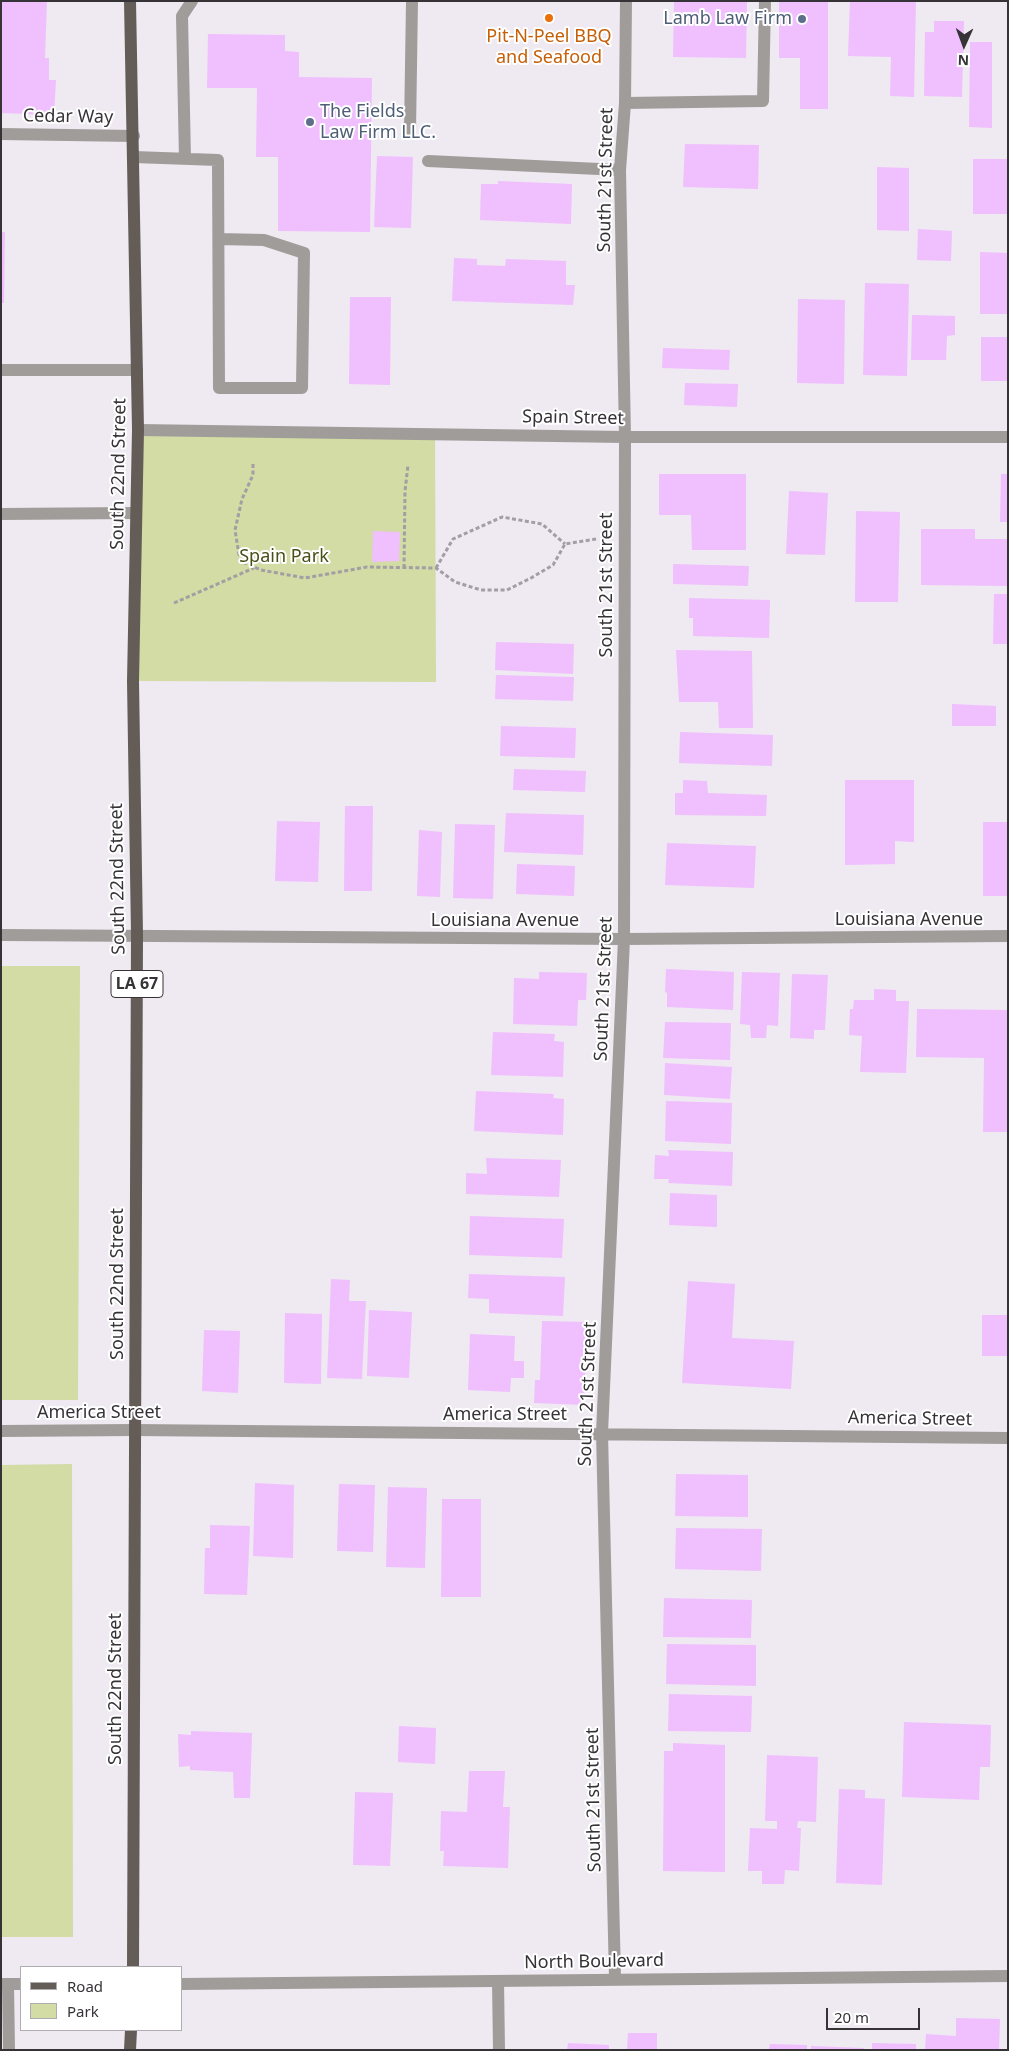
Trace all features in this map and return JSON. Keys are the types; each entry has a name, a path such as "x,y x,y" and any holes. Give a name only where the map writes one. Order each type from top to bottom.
{"main road":[{"name":"South 22nd Street","path":"130,1 138,430 133,681 137,935 133,1966"},
{"path":"130,2050 131,2031"}],"street":[{"path":"185,159 182,16 192,1"},
{"path":"410,131 412,1"},
{"name":"South 21st Street","path":"616,1978 602,1433 624,939 625,437 620,170 625,103 626,1"},
{"path":"625,103 764,101 765,1"},
{"name":"Cedar Way","path":"1,134 134,136"},
{"path":"134,157 218,160 220,388 302,388 304,253 264,240 219,239"},
{"path":"428,161 620,170"},
{"path":"1,370 137,370"},
{"name":"Spain Street","path":"138,430 625,437 1008,437"},
{"path":"1,514 136,513"},
{"name":"Louisiana Avenue","path":"1,935 624,939 1008,936"},
{"name":"America Street","path":"1,1431 602,1433 1008,1438"},
{"name":"North Boulevard","path":"182,1984 616,1978 1008,1976"},
{"path":"498,1981 499,2050"},
{"path":"9,2050 10,1984"}],"path":[{"path":"253,464 253,475 242,499 235,530 240,561 261,570 305,578 367,566 436,568 455,582 481,590 507,590 553,565 565,544"},
{"path":"404,568 405,491 408,465"},
{"path":"436,568 453,539 502,517 542,524 565,544"},
{"path":"565,544 596,539"},
{"path":"174,603 254,567"}],"green space":[{"name":"Spain Park","path":"138,430 435,433 436,682 133,681"},
{"path":"1,966 80,966 78,1400 1,1400"},
{"path":"72,1464 73,1937 1,1937 1,1465"}],"building":[{"path":"1,1 47,1 45,58 49,58 49,80 56,80 54,115 1,113"},
{"path":"674,1 747,1 746,58 673,57"},
{"path":"779,1 828,1 828,109 800,109 800,58 779,58"},
{"path":"850,1 916,1 914,97 890,96 891,57 848,56"},
{"path":"934,21 964,21 962,97 924,96 925,32 934,32"},
{"path":"208,34 285,35 285,51 299,52 299,77 372,78 370,232 278,231 278,157 256,157 257,88 207,88"},
{"path":"970,42 992,42 992,128 969,127"},
{"path":"685,144 759,145 758,189 683,187"},
{"path":"377,156 413,157 411,228 374,227"},
{"path":"973,159 1008,159 1008,214 973,214"},
{"path":"877,167 909,168 909,231 877,230"},
{"path":"498,181 572,184 571,224 480,220 481,184 498,184"},
{"path":"918,229 952,231 951,261 917,260"},
{"path":"1,232 5,232 4,303 1,303"},
{"path":"980,252 1008,253 1008,314 980,314"},
{"path":"454,258 477,259 477,265 505,266 506,259 566,261 566,285 575,285 573,305 452,301"},
{"path":"865,283 909,284 907,376 863,375"},
{"path":"350,297 391,297 390,385 349,384"},
{"path":"798,299 845,300 844,384 797,383"},
{"path":"912,315 955,316 955,335 947,336 946,360 911,360"},
{"path":"981,337 1008,337 1008,381 981,381"},
{"path":"663,348 730,350 729,370 662,368"},
{"path":"685,383 738,384 737,407 684,405"},
{"path":"659,474 746,474 746,550 692,550 691,515 659,515"},
{"path":"1001,474 1008,474 1008,522 1000,522"},
{"path":"789,491 828,493 825,555 786,554"},
{"path":"856,511 900,512 898,602 855,602"},
{"path":"921,529 975,529 975,539 1008,539 1008,586 921,585"},
{"path":"373,531 400,532 399,561 372,562"},
{"path":"673,564 749,566 748,586 673,584"},
{"path":"994,594 1008,594 1008,644 993,644"},
{"path":"689,598 770,600 769,638 693,636 693,618 689,618"},
{"path":"496,642 574,644 573,674 495,670"},
{"path":"676,650 752,651 753,728 719,728 718,702 679,702"},
{"path":"496,675 574,677 573,701 495,699"},
{"path":"952,704 996,706 996,726 952,726"},
{"path":"501,726 576,728 575,758 500,756"},
{"path":"680,732 773,735 772,766 679,763"},
{"path":"514,769 586,771 585,792 513,790"},
{"path":"683,780 707,781 708,793 767,795 766,816 675,815 675,793 683,793"},
{"path":"845,780 914,780 914,842 895,841 895,864 845,865"},
{"path":"345,806 373,806 372,891 344,891"},
{"path":"506,813 584,815 583,855 504,852"},
{"path":"277,821 320,822 318,882 275,881"},
{"path":"983,822 1008,822 1008,896 983,896"},
{"path":"455,824 495,825 493,899 453,898"},
{"path":"419,830 442,832 440,897 417,896"},
{"path":"667,843 756,846 754,888 665,885"},
{"path":"517,864 575,866 574,896 516,894"},
{"path":"666,969 734,972 733,1010 667,1007 667,993 665,992"},
{"path":"539,972 587,973 586,1000 578,1000 577,1026 513,1024 514,978 539,979"},
{"path":"742,972 780,973 778,1026 767,1025 766,1038 751,1038 750,1025 740,1024"},
{"path":"792,974 828,975 825,1030 814,1030 814,1039 790,1038"},
{"path":"874,989 896,990 896,1001 909,1001 906,1073 860,1072 862,1036 849,1035 850,1009 853,1009 854,1000 874,1000"},
{"path":"917,1009 1008,1010 1008,1132 983,1132 984,1058 916,1057"},
{"path":"665,1022 731,1023 730,1060 663,1058"},
{"path":"493,1032 555,1034 554,1041 564,1042 563,1077 491,1075"},
{"path":"665,1063 732,1067 730,1099 664,1095"},
{"path":"476,1091 554,1094 553,1098 564,1099 563,1135 474,1131"},
{"path":"666,1101 732,1103 731,1144 665,1141"},
{"path":"668,1150 733,1152 732,1186 668,1183 669,1179 654,1179 655,1155 669,1156"},
{"path":"486,1158 561,1160 559,1197 466,1194 466,1173 487,1174"},
{"path":"670,1193 717,1195 717,1227 669,1225"},
{"path":"470,1216 564,1219 562,1258 469,1255"},
{"path":"469,1274 565,1277 563,1316 489,1313 489,1299 468,1298"},
{"path":"331,1279 350,1280 349,1301 366,1301 362,1379 327,1378"},
{"path":"688,1281 735,1284 732,1338 794,1341 791,1389 682,1383"},
{"path":"369,1310 412,1312 409,1378 367,1376"},
{"path":"285,1313 322,1314 321,1384 284,1383"},
{"path":"982,1315 1008,1315 1008,1356 982,1356"},
{"path":"542,1321 587,1322 584,1405 534,1403 535,1380 540,1380"},
{"path":"204,1330 240,1331 238,1393 202,1391"},
{"path":"470,1334 515,1336 514,1361 524,1361 524,1378 511,1378 510,1392 468,1390"},
{"path":"676,1474 748,1475 748,1517 675,1516"},
{"path":"255,1483 294,1485 293,1558 253,1556"},
{"path":"339,1484 375,1485 373,1552 337,1551"},
{"path":"388,1487 427,1488 425,1568 386,1567"},
{"path":"442,1499 481,1499 481,1597 441,1597"},
{"path":"210,1525 250,1526 247,1595 204,1594 205,1548 210,1548"},
{"path":"676,1528 762,1529 761,1571 675,1569"},
{"path":"664,1598 752,1600 751,1638 663,1637"},
{"path":"667,1644 756,1645 756,1686 666,1684"},
{"path":"669,1694 752,1696 751,1732 668,1731"},
{"path":"904,1722 991,1725 990,1767 980,1767 979,1800 902,1797"},
{"path":"399,1726 436,1728 435,1764 398,1762"},
{"path":"191,1731 252,1733 250,1798 234,1798 233,1772 190,1770 190,1766 179,1767 178,1734 191,1735"},
{"path":"673,1743 725,1745 725,1872 663,1871 664,1751 673,1751"},
{"path":"767,1755 818,1757 816,1822 798,1821 797,1828 801,1828 799,1871 785,1870 784,1884 762,1884 762,1871 748,1871 750,1828 777,1829 777,1821 765,1821"},
{"path":"469,1771 505,1771 503,1807 510,1807 508,1868 443,1866 444,1851 440,1851 441,1811 467,1812"},
{"path":"839,1789 865,1790 865,1798 885,1799 882,1885 836,1883"},
{"path":"355,1792 393,1793 390,1866 353,1865"},
{"path":"956,2018 1000,2019 999,2050 925,2050 926,2034 956,2036"},
{"path":"628,2033 657,2033 657,2050 627,2050"},
{"path":"568,2043 609,2045 609,2050 567,2050"},
{"path":"872,2043 916,2044 916,2050 872,2050"},
{"path":"770,2044 807,2045 807,2050 769,2050"},
{"path":"811,2046 864,2048 864,2050 811,2050"}],"place":[{"name":"Pit-N-Peel BBQ and Seafood","path":"549,18"},
{"name":"Lamb Law Firm","path":"802,19"},
{"name":"The Fields Law Firm LLC.","path":"310,122"}]}
